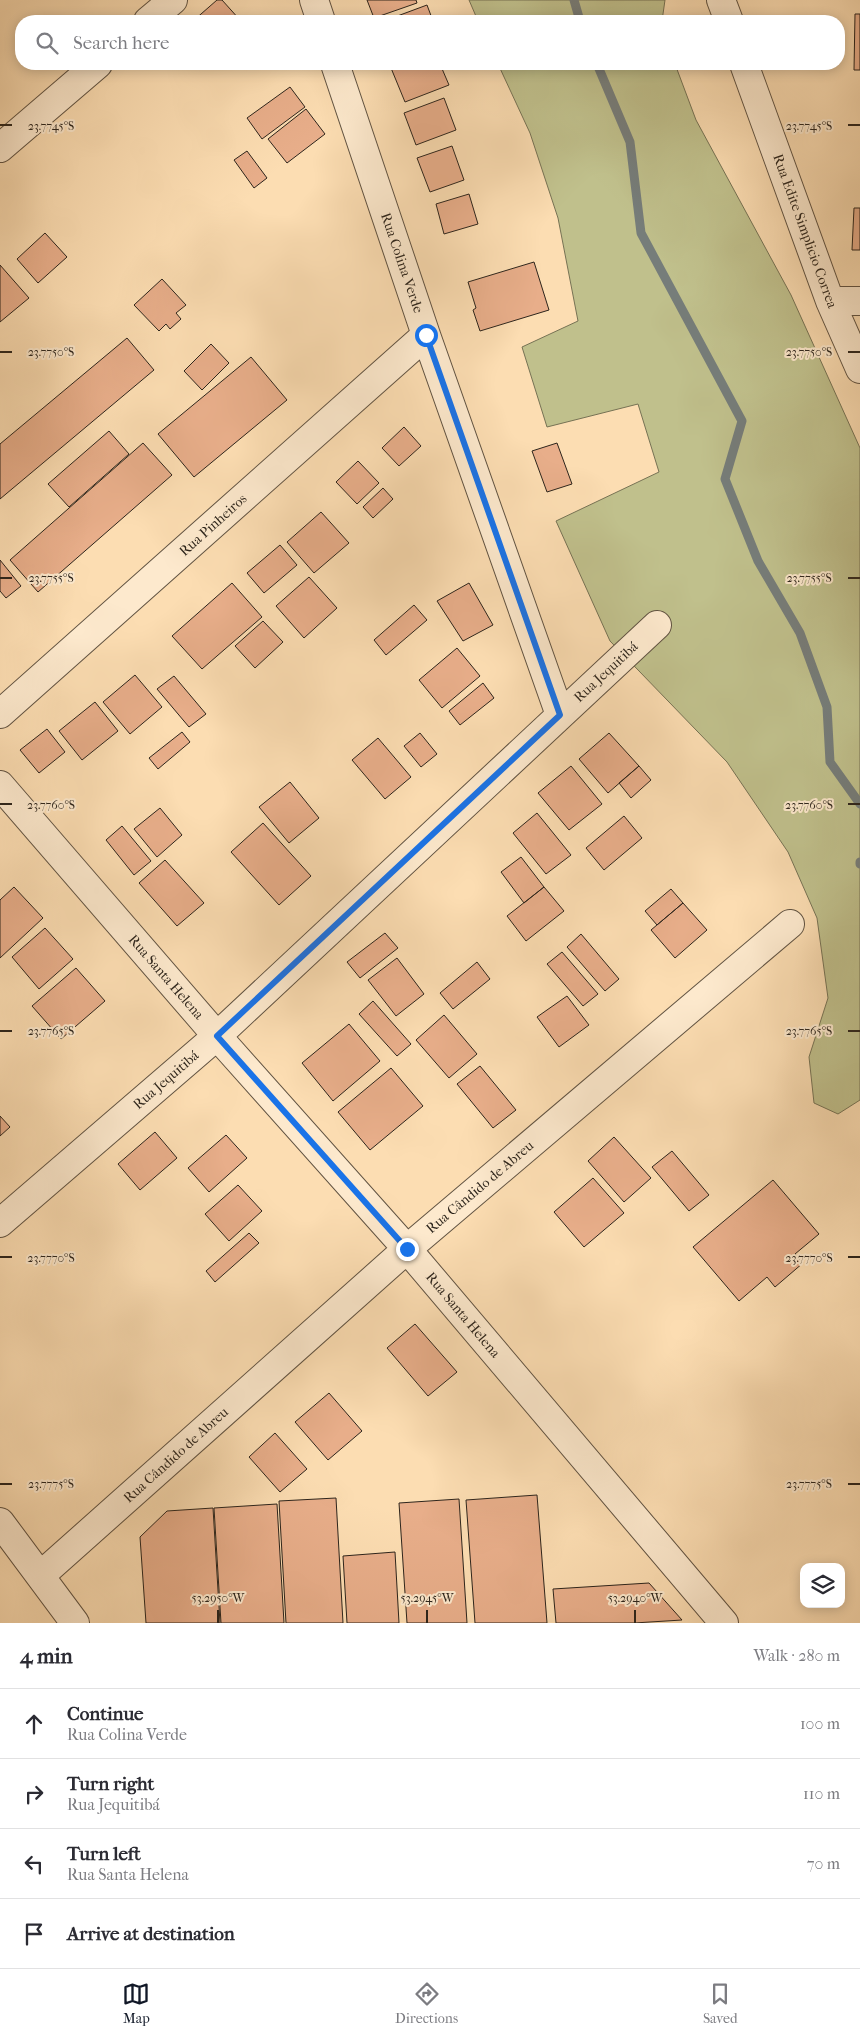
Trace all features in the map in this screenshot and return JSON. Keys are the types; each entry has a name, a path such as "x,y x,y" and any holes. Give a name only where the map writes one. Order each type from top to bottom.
{"street":[{"path":"155,15 173,0"},
{"path":"314,0 319,15"},
{"path":"721,0 727,15"},
{"path":"0,148 91,70"},
{"name":"Rua Colina Verde","path":"337,70 426,335 560,715"},
{"name":"Rua Edite Simplicio Correa","path":"746,70 830,301 860,369"},
{"path":"830,301 860,301"},
{"name":"Rua Pinheiros","path":"0,714 426,335"},
{"name":"Rua Jequitibá","path":"0,1223 217,1036 656,625"},
{"name":"Rua Santa Helena","path":"0,785 217,1036 407,1249 724,1623"},
{"name":"Rua Cândido de Abreu","path":"40,1576 407,1249 790,924"},
{"path":"0,1522 75,1623"}],"green space":[{"path":"469,0 665,0 663,15 475,15"},
{"path":"501,70 677,70 696,120 791,295 860,448 860,1100 838,1114 814,1103 809,1057 828,998 817,918 788,852 727,762 610,641 556,521 659,472 638,404 547,427 522,347 578,321 558,218 530,133"}],"building":[{"path":"217,0 222,0 236,15 200,15"},
{"path":"367,0 416,0 417,3 383,15 373,15"},
{"path":"427,5 431,15 400,15"},
{"path":"855,14 860,14 860,70 854,70"},
{"path":"392,70 443,70 449,85 405,102"},
{"path":"290,87 305,107 262,139 247,118"},
{"path":"444,98 456,130 416,145 404,113"},
{"path":"306,109 325,134 287,163 268,139"},
{"path":"452,146 464,180 430,192 417,158"},
{"path":"247,151 267,178 254,188 234,160"},
{"path":"469,194 478,224 444,234 436,204"},
{"path":"854,208 860,208 860,250 852,250"},
{"path":"45,233 67,257 38,283 17,259"},
{"path":"534,262 549,310 480,331 473,310 476,308 468,282"},
{"path":"0,265 29,298 0,322"},
{"path":"162,279 186,305 176,313 181,319 170,329 166,324 159,331 134,305"},
{"path":"127,338 154,370 0,499 0,444"},
{"path":"211,344 229,363 202,390 184,371"},
{"path":"251,357 287,400 194,477 158,434"},
{"path":"404,427 421,446 399,466 382,448"},
{"path":"109,431 129,454 69,507 48,484"},
{"path":"143,443 172,475 38,592 10,560"},
{"path":"557,443 572,484 547,492 532,451"},
{"path":"358,461 379,483 357,504 336,482"},
{"path":"383,488 393,499 373,518 363,507"},
{"path":"321,512 349,543 314,573 287,542"},
{"path":"280,545 297,565 264,593 247,573"},
{"path":"0,560 21,586 6,598 0,591"},
{"path":"309,577 337,608 304,638 276,606"},
{"path":"232,583 262,617 202,669 172,636"},
{"path":"469,583 493,625 463,641 437,601"},
{"path":"414,605 427,620 386,655 374,640"},
{"path":"263,621 283,642 255,668 235,646"},
{"path":"457,648 480,676 442,708 419,680"},
{"path":"135,675 162,707 130,734 103,702"},
{"path":"174,676 206,714 189,727 157,689"},
{"path":"483,683 494,698 460,725 449,711"},
{"path":"95,702 118,731 82,760 59,731"},
{"path":"47,729 65,752 39,773 20,750"},
{"path":"182,732 190,742 158,769 149,758"},
{"path":"420,733 437,754 421,767 404,746"},
{"path":"609,733 639,766 608,793 579,759"},
{"path":"378,738 411,777 385,799 352,760"},
{"path":"571,766 602,804 569,830 538,793"},
{"path":"639,766 651,780 631,798 619,783"},
{"path":"290,782 319,818 289,843 259,807"},
{"path":"160,808 182,835 157,857 134,829"},
{"path":"537,813 571,855 546,874 513,833"},
{"path":"624,816 642,838 604,870 586,848"},
{"path":"263,823 311,876 279,905 231,852"},
{"path":"122,826 151,861 134,875 106,840"},
{"path":"521,857 544,887 524,903 501,872"},
{"path":"165,860 204,903 177,926 139,883"},
{"path":"14,887 43,918 0,958 0,900"},
{"path":"544,887 564,911 526,941 507,916"},
{"path":"671,889 683,903 657,925 645,911"},
{"path":"683,903 707,930 675,958 651,930"},
{"path":"45,928 73,959 39,989 12,957"},
{"path":"385,933 398,948 360,978 347,962"},
{"path":"581,934 619,979 605,991 567,947"},
{"path":"562,952 598,994 583,1006 547,964"},
{"path":"397,958 424,994 396,1016 368,980"},
{"path":"477,962 490,979 453,1009 440,993"},
{"path":"76,968 105,1001 61,1039 32,1006"},
{"path":"567,996 589,1025 559,1047 537,1017"},
{"path":"373,1001 411,1044 397,1056 359,1014"},
{"path":"444,1015 477,1054 449,1078 416,1040"},
{"path":"349,1024 380,1061 333,1101 302,1063"},
{"path":"480,1066 516,1110 493,1128 457,1084"},
{"path":"391,1068 423,1106 370,1150 338,1112"},
{"path":"0,1116 10,1127 0,1136"},
{"path":"155,1132 177,1158 140,1190 118,1164"},
{"path":"226,1135 247,1158 209,1192 188,1168"},
{"path":"614,1137 651,1178 624,1202 588,1161"},
{"path":"672,1151 709,1195 689,1211 652,1167"},
{"path":"593,1178 624,1213 584,1247 554,1212"},
{"path":"773,1180 819,1234 795,1254 803,1263 775,1287 767,1277 739,1301 693,1247"},
{"path":"238,1185 262,1211 229,1241 205,1214"},
{"path":"249,1233 259,1243 215,1282 206,1271"},
{"path":"415,1324 457,1372 428,1396 387,1348"},
{"path":"329,1393 362,1431 328,1460 295,1422"},
{"path":"275,1433 307,1469 280,1492 249,1457"},
{"path":"537,1495 547,1623 475,1623 466,1500"},
{"path":"336,1498 343,1623 286,1623 279,1501"},
{"path":"459,1499 467,1623 407,1623 399,1503"},
{"path":"277,1504 284,1623 221,1623 214,1508"},
{"path":"213,1508 220,1623 146,1623 140,1537 167,1511"},
{"path":"395,1552 399,1623 347,1623 343,1556"},
{"path":"649,1583 682,1620 634,1623 556,1623 553,1589"}],"waterway":[{"path":"574,0 578,15"},
{"path":"600,70 630,142 641,233 742,421 725,479 758,561 800,633 827,707 830,762 860,804"}],"route":[{"path":"407,1249 217,1036 560,715 426,335"}]}
